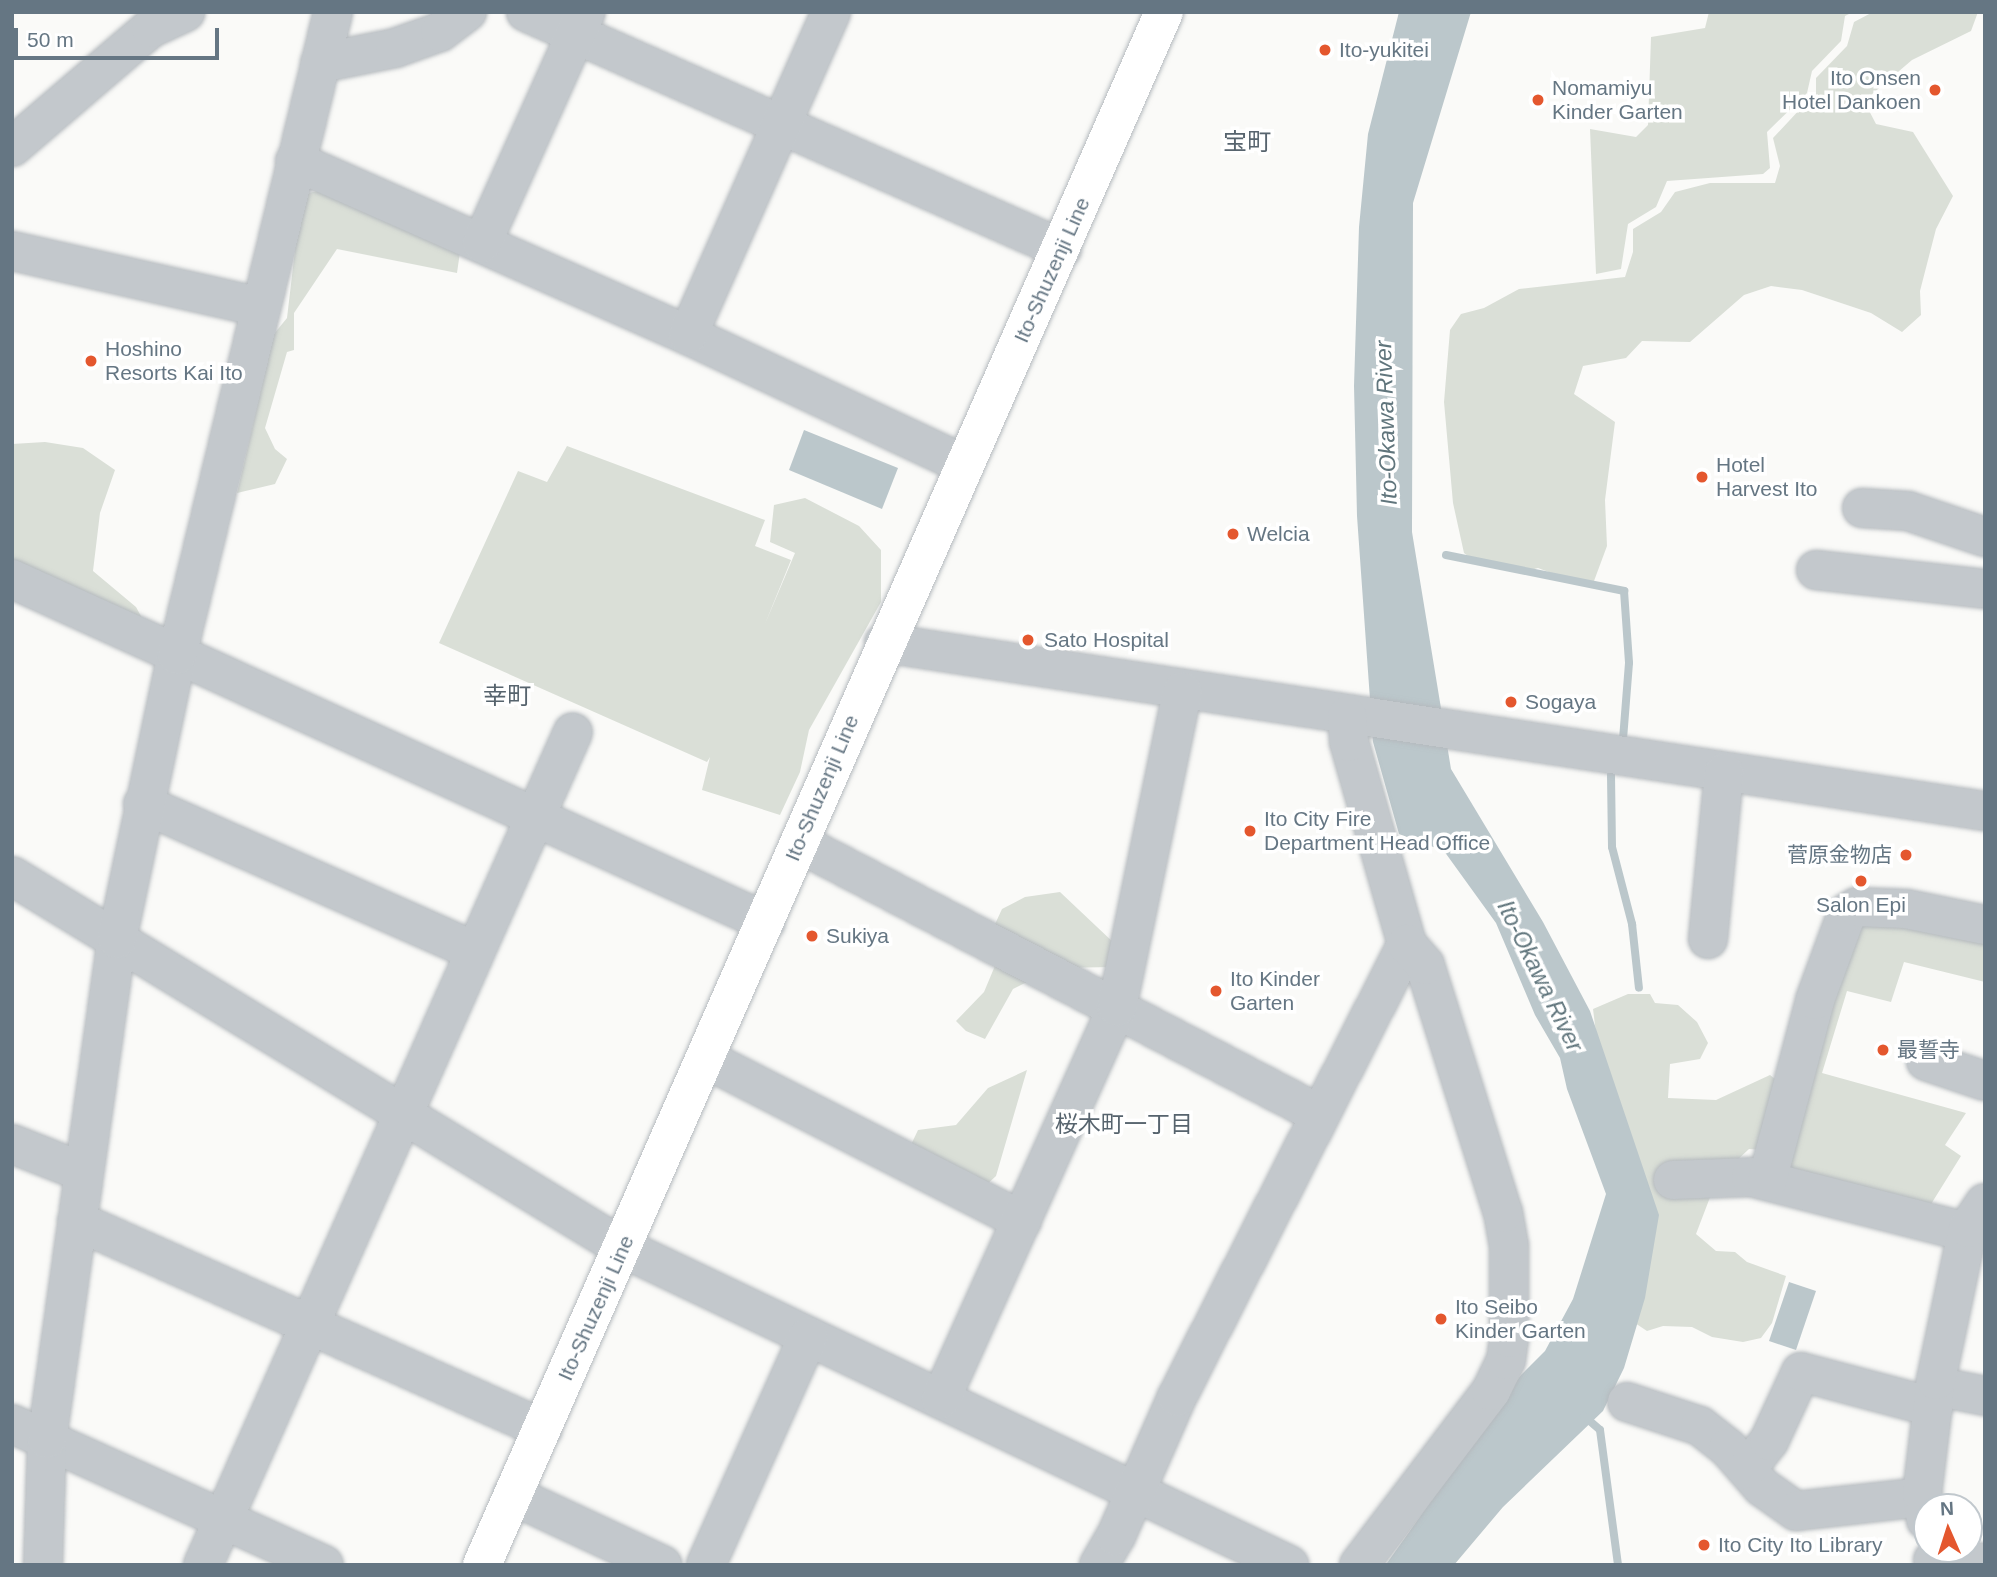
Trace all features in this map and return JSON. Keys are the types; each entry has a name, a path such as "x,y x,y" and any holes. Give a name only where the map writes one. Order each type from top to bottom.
{"main road":[{"name":"Ito-Shuzenji Line","path":"482,1565 766,922 884,643 1062,249 1164,12"}],"street":[{"path":"12,147 151,28 185,12"},
{"path":"43,1565 47,1439 117,939 143,804 177,655 333,12"},
{"path":"320,63 406,44 440,32 467,12"},
{"path":"526,12 581,24 781,126 1062,249"},
{"path":"688,335 831,12"},
{"path":"482,243 581,24"},
{"path":"295,161 688,335 964,464"},
{"path":"12,251 261,307"},
{"path":"1862,508 1908,511 1985,537"},
{"path":"1816,570 1985,589"},
{"path":"12,579 766,922"},
{"path":"884,643 1182,692 1985,811"},
{"path":"941,1399 1117,1007 1182,692"},
{"path":"1354,717 1349,742 1408,944 1425,965 1503,1213 1509,1246 1507,1360 1491,1391 1359,1565"},
{"path":"203,1565 221,1517 573,732"},
{"path":"1708,939 1724,773"},
{"path":"143,804 475,951"},
{"path":"799,843 1319,1114"},
{"path":"12,876 404,1112 623,1248 1289,1565"},
{"path":"1767,1181 1811,1012 1847,913 1857,907 1906,909 1985,925"},
{"path":"1099,1565 1135,1493 1177,1397 1408,944"},
{"path":"706,1059 1022,1221"},
{"path":"1926,1061 1985,1081"},
{"path":"12,1144 83,1171"},
{"path":"1673,1180 1699,1176 1767,1181 1976,1217 1934,1397 1926,1493"},
{"path":"77,1221 542,1429"},
{"path":"706,1565 808,1337"},
{"path":"1746,1469 1769,1441 1801,1372 1934,1397 1985,1396"},
{"path":"1627,1402 1700,1426 1746,1469 1762,1488 1796,1511 1913,1510"},
{"path":"12,1424 324,1565"},
{"path":"512,1495 662,1565"}],"shaded area":[{"path":"1709,12 1853,12 1845,16 1841,41 1812,71 1807,93 1767,132 1770,168 1763,174 1667,181 1656,207 1628,224 1621,269 1596,274 1590,129 1636,137 1648,125 1651,37 1705,28"},
{"path":"1873,12 1978,12 1971,31 1912,60 1864,101 1876,124 1913,132 1953,196 1936,229 1920,291 1921,315 1902,332 1871,313 1802,290 1771,286 1744,295 1690,342 1642,341 1626,358 1583,366 1574,394 1615,422 1605,500 1607,546 1594,581 1575,582 1538,568 1519,573 1477,563 1464,553 1453,503 1444,402 1450,330 1461,314 1484,308 1519,289 1625,277 1633,252 1633,229 1661,212 1675,192 1710,183 1775,183 1780,166 1773,138 1816,92 1816,78 1847,46 1854,22"},
{"path":"330,189 460,252 457,273 337,249 294,313 294,350 287,352 265,428 275,449 287,459 275,484 237,493 274,334 287,318 298,225 308,193"},
{"path":"45,442 83,448 115,470 100,513 93,571 136,607 148,629 12,568 12,444"},
{"path":"567,446 765,520 755,546 791,560 765,624 795,553 770,542 774,505 805,498 859,526 881,550 881,602 809,730 800,772 780,815 702,790 710,757 707,762 439,643 518,471 547,482"},
{"path":"1060,892 1114,943 1115,967 1055,968 1013,989 985,1039 966,1031 956,1021 984,992 997,961 990,935 1002,909 1025,897"},
{"path":"1858,918 1985,933 1985,982 1904,962 1891,1002 1847,991 1822,1073 1966,1113 1945,1145 1961,1156 1928,1209 1778,1173"},
{"path":"1628,994 1650,994 1655,1003 1678,1005 1697,1022 1708,1043 1700,1059 1670,1064 1668,1098 1716,1100 1770,1075 1780,1083 1764,1150 1749,1149 1717,1179 1696,1234 1716,1251 1735,1252 1747,1262 1786,1276 1772,1323 1761,1338 1743,1342 1712,1337 1692,1327 1663,1326 1647,1331 1632,1321 1593,1009"},
{"path":"1027,1070 996,1176 984,1187 909,1149 918,1130 956,1125 988,1088"}],"water":[{"name":"Ito-Okawa River","path":"1399,12 1471,12 1413,203 1412,532 1451,769 1543,922 1590,1011 1659,1215 1645,1298 1624,1368 1603,1411 1503,1507 1454,1565 1387,1563 1521,1375 1545,1351 1573,1299 1606,1194 1567,1089 1560,1058 1535,1015 1496,923 1444,851 1399,834 1373,742 1357,516 1354,386 1359,227 1368,134"},
{"path":"804,430 898,468 882,509 789,470"},
{"path":"1789,1282 1816,1291 1796,1350 1769,1341"}],"waterway":[{"path":"1446,555 1624,591 1629,663 1623,739"},
{"path":"1611,775 1612,847 1632,924 1639,988"},
{"path":"1584,1416 1600,1430 1618,1565"}],"place":[{"name":"Ito-yukitei","path":"1325,50"},
{"name":"Ito Onsen Hotel Dankoen","path":"1935,90"},
{"name":"Nomamiyu Kinder Garten","path":"1538,100"},
{"name":"Hoshino Resorts Kai Ito","path":"91,361"},
{"name":"Hotel Harvest Ito","path":"1702,477"},
{"name":"Welcia","path":"1233,534"},
{"name":"Sato Hospital","path":"1028,640"},
{"name":"Sogaya","path":"1511,702"},
{"name":"Ito City Fire Department Head Office","path":"1250,831"},
{"name":"菅原金物店","path":"1906,855"},
{"name":"Salon Epi","path":"1861,881"},
{"name":"Sukiya","path":"812,936"},
{"name":"Ito Kinder Garten","path":"1216,991"},
{"name":"最誓寺","path":"1883,1050"},
{"name":"Ito Seibo Kinder Garten","path":"1441,1319"},
{"name":"Ito City Ito Library","path":"1704,1545"}],"district":[{"name":"宝町","path":"1247,142"},
{"name":"幸町","path":"507,696"},
{"name":"桜木町一丁目","path":"1124,1124"}]}
